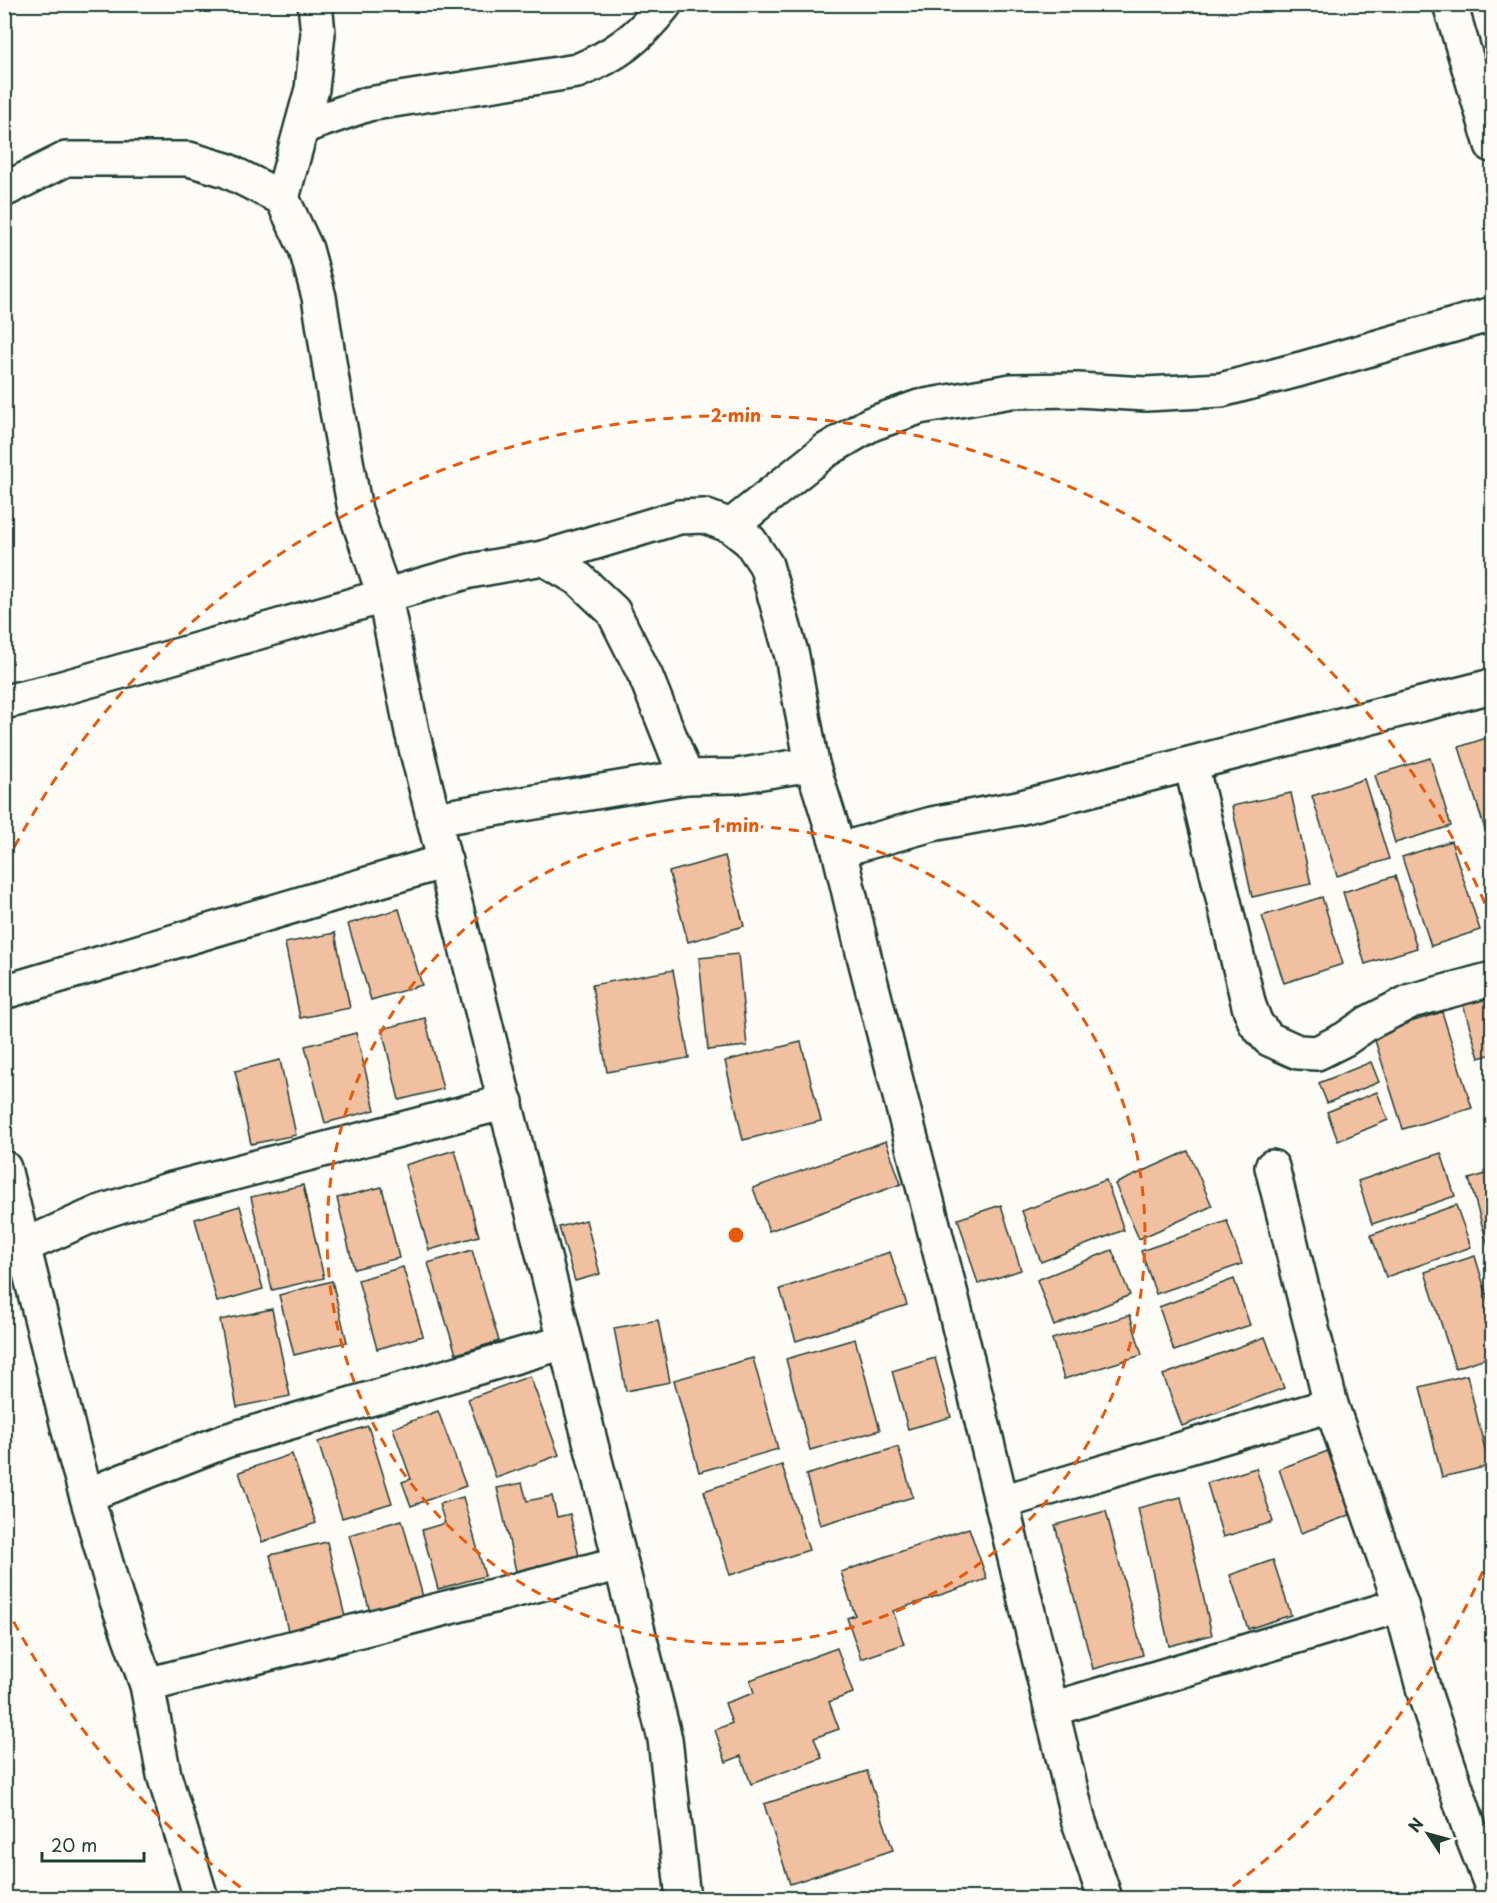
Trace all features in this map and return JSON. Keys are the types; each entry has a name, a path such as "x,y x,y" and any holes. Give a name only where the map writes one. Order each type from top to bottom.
{"street":[{"path":"282,198 312,89 318,33 315,4"},
{"path":"302,127 368,104 577,71 603,60 637,37 665,4"},
{"path":"1450,4 1492,145"},
{"path":"4,190 66,159 189,159 226,170 282,198 306,249 319,297 335,400 356,510 385,597 412,732 665,1739 683,1899"},
{"path":"731,526 825,451 871,424 920,407 1011,391 1078,390 1146,394 1221,390 1492,314"},
{"path":"4,702 48,692 470,571 543,558 679,517 704,516 731,526 750,541 766,565 792,656 812,764 839,849 863,952 957,1318 1078,1819 1105,1899"},
{"path":"543,558 579,579 614,611 646,677 686,777"},
{"path":"839,849 933,824 1018,808 1492,686"},
{"path":"434,819 686,777 737,776 812,764"},
{"path":"1191,764 1249,1006 1256,1024 1269,1039 1298,1052 1317,1053 1411,1001 1492,979"},
{"path":"4,992 445,861"},
{"path":"24,1246 98,1213 165,1191 506,1102"},
{"path":"1272,1167 1331,1405 1401,1605 1425,1695 1471,1833 1492,1887"},
{"path":"4,1168 58,1378 76,1459 116,1598 147,1685 164,1775 201,1899"},
{"path":"87,1495 225,1441 565,1342"},
{"path":"1002,1502 1331,1405"},
{"path":"147,1685 621,1563"},
{"path":"1052,1709 1401,1605"}],"building":[{"path":"1492,736 1492,838 1488,839 1459,747"},
{"path":"1430,758 1451,826 1395,843 1375,775"},
{"path":"1364,779 1389,859 1337,876 1312,796"},
{"path":"1291,793 1311,884 1252,897 1232,806"},
{"path":"1451,841 1480,930 1431,946 1402,857"},
{"path":"725,856 744,926 688,942 669,872"},
{"path":"1395,876 1417,948 1365,964 1343,892"},
{"path":"1322,897 1343,964 1284,983 1262,916"},
{"path":"399,909 422,985 371,1000 348,924"},
{"path":"335,933 350,1008 300,1018 285,943"},
{"path":"738,954 747,1046 708,1050 699,958"},
{"path":"673,970 689,1058 607,1072 592,985"},
{"path":"1492,993 1492,1054 1479,1058 1462,1001"},
{"path":"1442,1012 1472,1108 1403,1129 1373,1034"},
{"path":"425,1018 443,1089 399,1100 382,1029"},
{"path":"356,1033 375,1110 325,1123 305,1046"},
{"path":"801,1042 821,1121 743,1140 725,1061"},
{"path":"280,1060 296,1135 251,1144 235,1071"},
{"path":"1371,1062 1379,1082 1327,1103 1319,1083"},
{"path":"1377,1092 1388,1120 1338,1141 1327,1112"},
{"path":"886,1141 901,1184 769,1231 753,1188"},
{"path":"455,1150 479,1236 429,1250 405,1165"},
{"path":"1188,1151 1212,1206 1139,1239 1115,1184"},
{"path":"1441,1153 1455,1196 1372,1224 1358,1181"},
{"path":"1492,1172 1492,1252 1490,1253 1469,1179"},
{"path":"1106,1180 1124,1230 1041,1262 1022,1211"},
{"path":"303,1185 324,1278 272,1290 251,1197"},
{"path":"382,1187 399,1258 354,1269 337,1198"},
{"path":"1001,1205 1021,1270 978,1284 958,1219"},
{"path":"1456,1205 1471,1247 1386,1277 1371,1235"},
{"path":"240,1206 263,1289 217,1302 195,1219"},
{"path":"586,1220 600,1274 575,1281 559,1227"},
{"path":"1227,1221 1242,1264 1156,1294 1141,1251"},
{"path":"472,1250 499,1341 456,1354 428,1263"},
{"path":"1112,1250 1130,1295 1054,1326 1037,1280"},
{"path":"890,1252 907,1305 796,1341 780,1289"},
{"path":"1475,1256 1492,1313 1492,1356 1455,1368 1425,1272"},
{"path":"403,1267 423,1336 377,1349 358,1280"},
{"path":"1234,1279 1250,1325 1174,1351 1159,1307"},
{"path":"332,1281 347,1342 294,1355 279,1295"},
{"path":"272,1309 290,1396 237,1407 220,1320"},
{"path":"1130,1315 1142,1355 1064,1379 1052,1339"},
{"path":"658,1320 670,1382 626,1391 614,1328"},
{"path":"1265,1337 1284,1388 1182,1426 1163,1375"},
{"path":"855,1339 880,1430 810,1450 786,1359"},
{"path":"753,1358 778,1449 699,1472 674,1380"},
{"path":"935,1358 951,1417 908,1429 892,1371"},
{"path":"1467,1375 1489,1466 1442,1477 1420,1387"},
{"path":"530,1376 559,1455 496,1478 468,1399"},
{"path":"438,1411 466,1486 411,1506 402,1482 411,1479 393,1428"},
{"path":"368,1426 392,1503 342,1518 318,1442"},
{"path":"898,1447 913,1497 820,1525 806,1475"},
{"path":"1328,1451 1350,1515 1301,1533 1279,1469"},
{"path":"292,1454 316,1523 262,1542 239,1472"},
{"path":"782,1465 809,1550 730,1575 704,1491"},
{"path":"1256,1468 1273,1522 1223,1537 1207,1483"},
{"path":"522,1483 527,1501 552,1496 557,1517 570,1514 579,1556 516,1571 497,1488"},
{"path":"463,1497 485,1576 438,1589 422,1530 445,1523 439,1504"},
{"path":"1181,1497 1212,1635 1169,1646 1138,1508"},
{"path":"1106,1511 1143,1655 1093,1669 1055,1525"},
{"path":"402,1520 423,1597 370,1612 349,1535"},
{"path":"969,1528 987,1579 893,1611 904,1644 861,1659 847,1618 855,1615 841,1572"},
{"path":"327,1542 345,1617 288,1631 270,1555"},
{"path":"1273,1560 1291,1615 1248,1629 1230,1575"},
{"path":"837,1648 853,1693 829,1702 839,1729 814,1738 822,1758 751,1784 741,1756 726,1762 715,1730 732,1723 725,1703 754,1693 750,1680"},
{"path":"867,1771 893,1850 790,1884 764,1804"}]}
